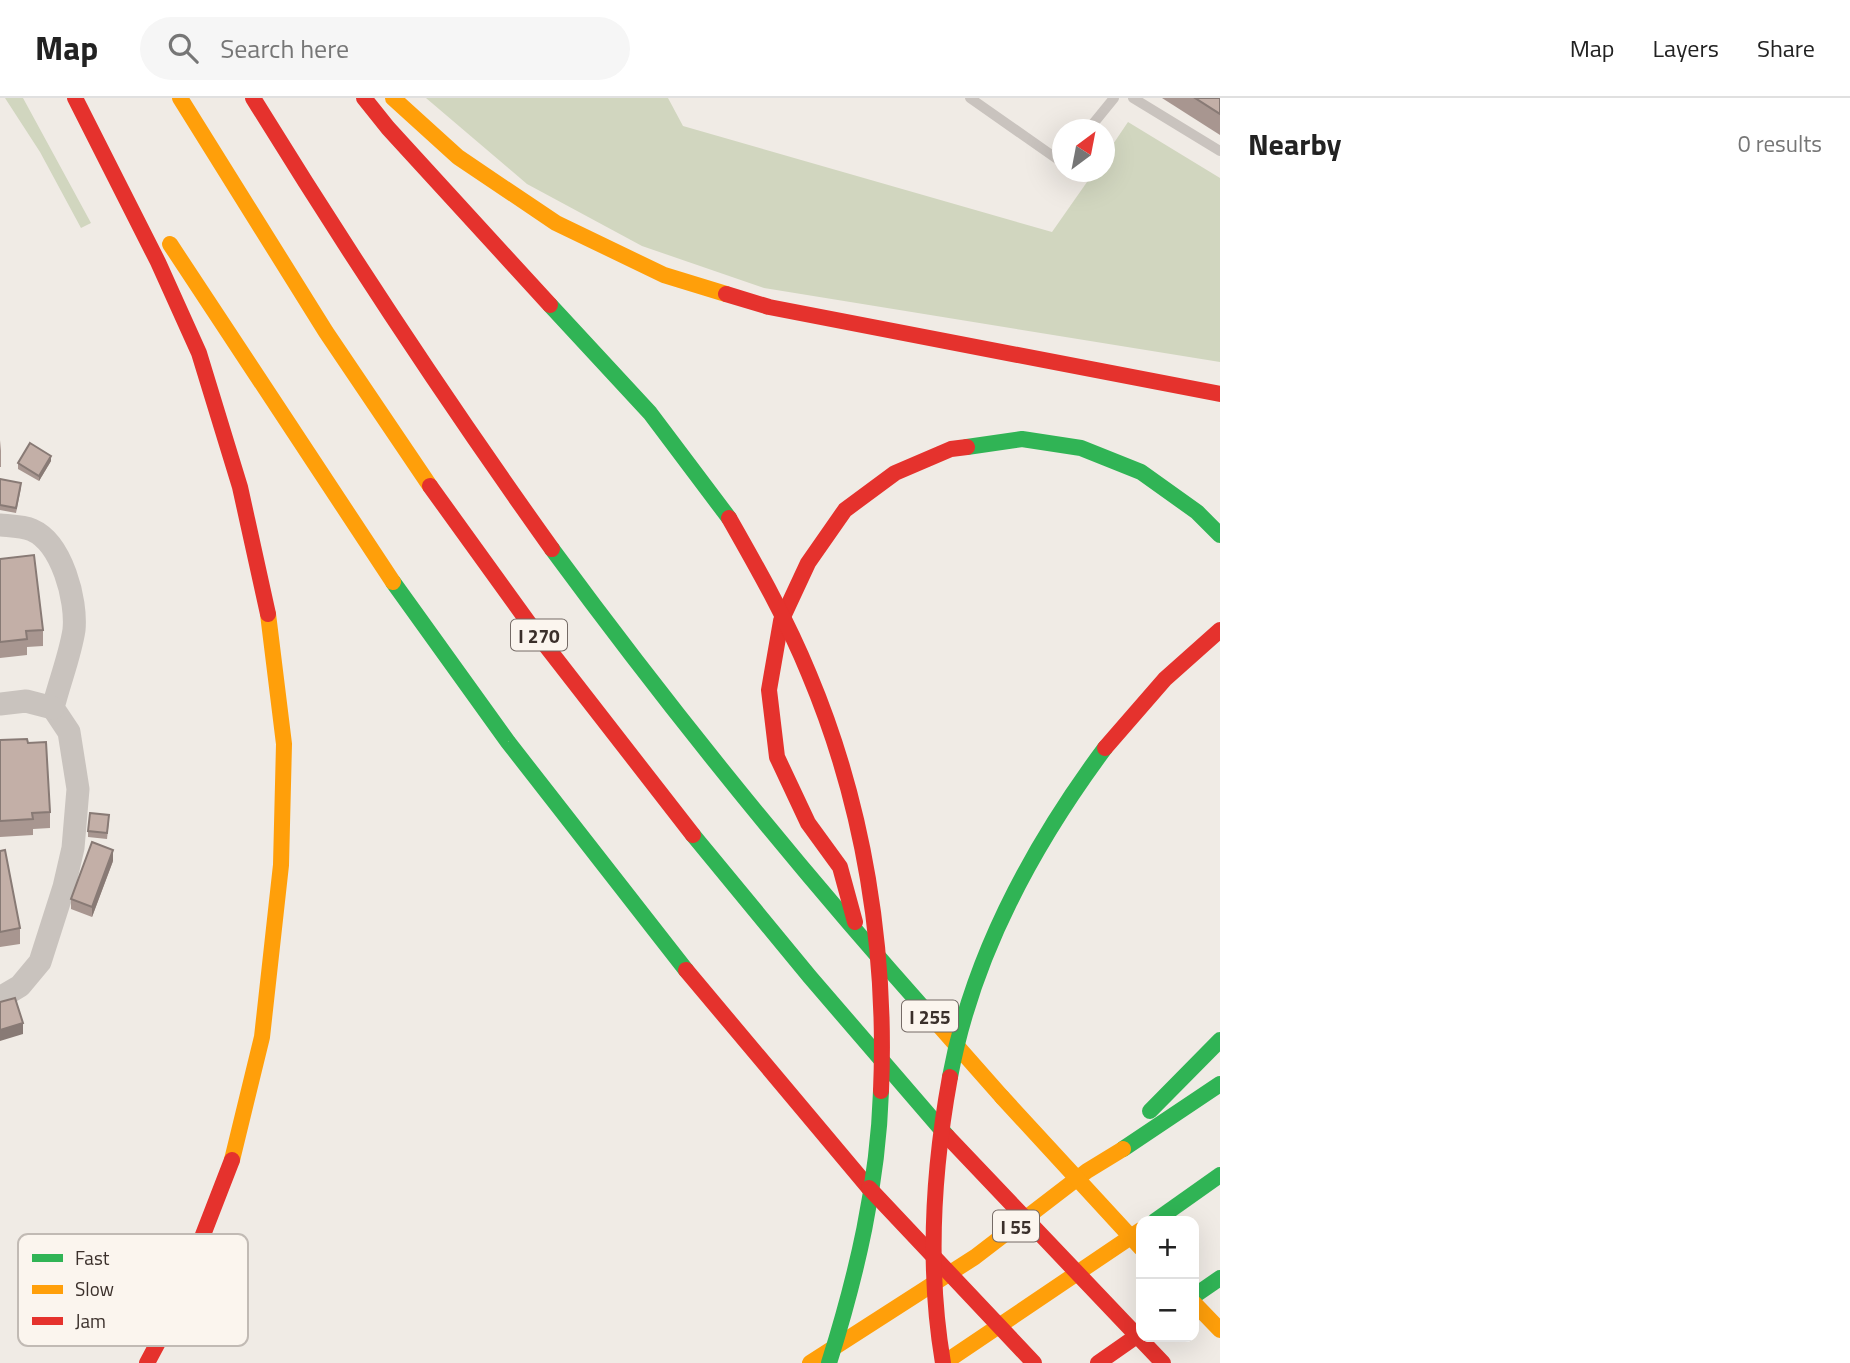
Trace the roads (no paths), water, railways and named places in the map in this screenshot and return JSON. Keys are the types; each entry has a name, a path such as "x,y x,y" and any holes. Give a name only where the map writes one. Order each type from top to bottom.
{"highway":[{"path":"75,98 158,262 203,365 240,487 266,598 284,744 281,865 262,1037 229,1173 205,1234"},
{"name":"I 270","path":"180,98 271,246 411,457 589,704 765,924 947,1136 1163,1363"},
{"name":"I 270","path":"253,98 419,358 565,564 751,808 858,934"},
{"path":"364,98 388,128 650,413 729,518 768,585 820,698 860,836 875,924 881,984 880,1121 872,1186 861,1248 830,1363"},
{"path":"393,98 458,157 556,223 664,275 769,307 1220,394"},
{"path":"95,136 204,294 300,443 458,675 558,810 727,1021 869,1188 1034,1363"},
{"path":"858,934 840,867 808,823 777,757 769,690 781,621 808,563 845,510 895,473 951,449 1022,439 1081,448 1141,472 1197,512 1220,535"},
{"path":"1136,1233 944,1363 940,1345 934,1259 938,1164 955,1060 972,993 1009,905 1052,823 1112,738 1166,678 1220,630"},
{"name":"I 255","path":"858,934 1002,1097 1136,1243"},
{"path":"1087,1171 1220,1041"},
{"name":"I 55","path":"810,1363 975,1257 1087,1171 1163,1124 1220,1084"},
{"path":"1161,1216 1220,1175"},
{"path":"1199,1293 1220,1278"},
{"path":"1199,1309 1220,1330"},
{"path":"1098,1363 1136,1336"},
{"path":"147,1363 156,1346"}],"street":[{"path":"0,525 33,530 52,548 63,565 72,596 74,629 53,708"},
{"path":"0,704 26,701 53,708 69,732 78,789 73,848 64,887 40,962 20,986 0,998"}],"lane":[{"path":"970,98 1052,156"},
{"path":"1097,119 1114,98"},
{"path":"1133,98 1220,150"}]}
